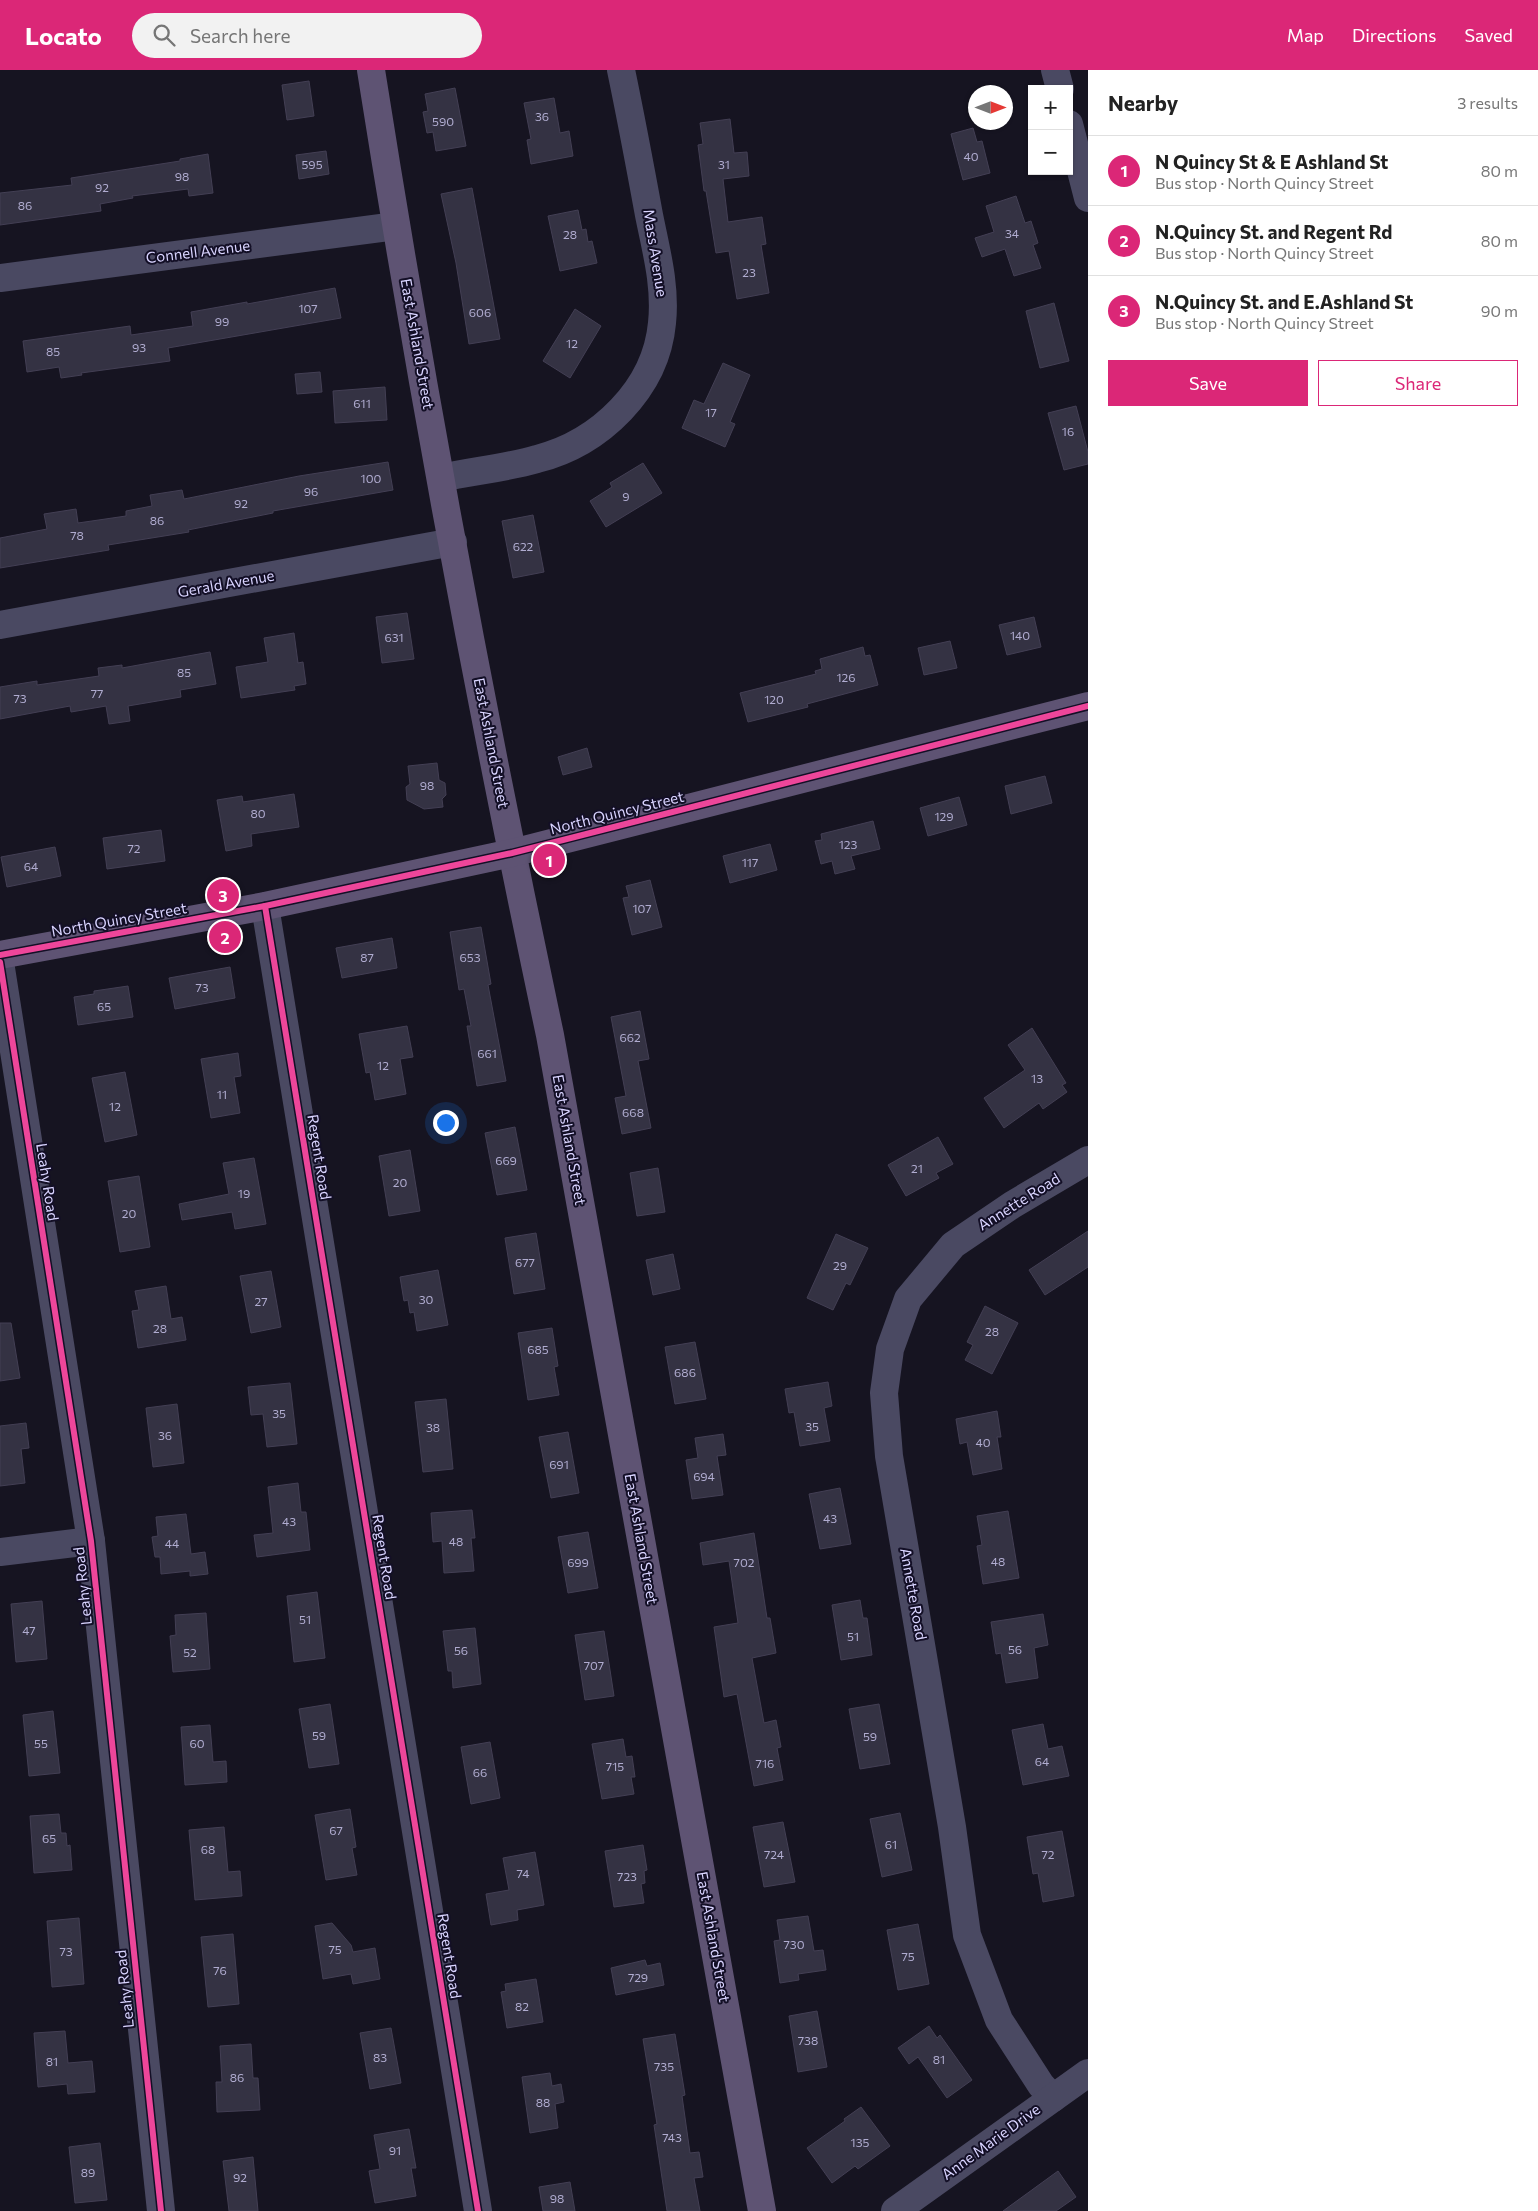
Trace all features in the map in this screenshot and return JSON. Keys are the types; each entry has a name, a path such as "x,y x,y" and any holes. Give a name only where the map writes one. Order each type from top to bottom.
{"main road":[{"name":"East Ashland Street","path":"371,70 396,226 441,478 512,853 554,1055 762,2211"},
{"name":"North Quincy Street","path":"0,955 265,906 512,853 1088,706"}],"street":[{"name":"Mass Avenue","path":"441,478 538,459 575,444 603,427 634,396 654,360 662,324 663,286 621,70"},
{"path":"1055,70 1059,85"},
{"path":"1071,130 1088,198"},
{"name":"Connell Avenue","path":"0,278 396,226"},
{"name":"Gerald Avenue","path":"0,625 453,542"},
{"name":"Regent Road","path":"265,906 478,2211"},
{"name":"Leahy Road","path":"0,962 91,1541 160,2211"},
{"name":"Annette Road","path":"1053,2098 1041,2085 999,2020 967,1935 952,1827 890,1456 884,1393 890,1349 908,1299 953,1245 1012,1205 1088,1160"},
{"path":"0,1552 91,1541"},
{"name":"Anne Marie Drive","path":"895,2211 1088,2073"}],"building":[{"path":"309,81 314,116 287,120 282,85"},
{"path":"455,88 466,146 436,151 433,132 427,133 423,112 428,111 425,94"},
{"path":"554,98 560,133 569,131 573,156 531,164 527,140 531,139 524,103"},
{"path":"730,119 734,153 747,152 749,176 723,179 728,222 762,217 766,244 761,245 769,293 737,299 729,251 716,253 706,191 704,191 698,145 703,144 700,123"},
{"path":"968,129 974,130 977,142 982,141 990,173 963,180 951,134"},
{"path":"326,151 329,174 299,179 296,155"},
{"path":"208,154 213,193 189,196 188,189 132,196 133,198 100,204 101,211 0,225 0,193 72,185 71,178 180,161 180,159"},
{"path":"472,188 500,339 469,344 456,263 441,194"},
{"path":"1016,196 1025,223 1031,221 1038,243 1033,245 1041,268 1014,276 1005,249 982,257 975,238 994,232 986,206"},
{"path":"578,210 582,230 586,229 588,242 592,241 597,263 560,271 548,216"},
{"path":"335,288 341,318 168,348 170,361 81,373 82,375 61,378 59,367 27,372 23,341 130,326 131,335 193,326 191,312"},
{"path":"1054,303 1069,361 1040,368 1026,311"},
{"path":"575,309 601,326 570,378 543,361"},
{"path":"723,363 750,375 730,422 735,424 725,447 682,428 694,400 704,404"},
{"path":"320,372 322,392 297,394 295,374"},
{"path":"385,387 387,420 335,423 333,391"},
{"path":"1076,406 1088,452 1088,464 1064,470 1048,413"},
{"path":"388,462 393,490 273,511 273,513 188,530 189,532 108,545 109,550 0,568 0,538 47,529 44,514 76,509 78,523 126,516 126,511 152,506 150,495 182,490 184,499 299,476"},
{"path":"643,463 662,493 606,527 590,501 612,487 610,483"},
{"path":"533,515 544,572 513,578 502,521"},
{"path":"407,613 414,659 382,663 376,617"},
{"path":"1034,617 1041,647 1007,655 999,625"},
{"path":"294,633 298,663 303,662 306,684 294,686 295,690 241,698 236,667 268,662 264,638"},
{"path":"950,641 957,668 924,675 918,648"},
{"path":"863,647 865,656 870,655 878,685 807,704 808,707 748,722 740,693 816,674 815,671 822,669 820,659"},
{"path":"210,652 216,684 180,690 181,697 128,706 130,721 109,724 106,706 71,712 70,706 0,719 0,687 37,681 37,685 99,676 98,668 122,665 122,668"},
{"path":"587,748 592,767 563,775 558,757"},
{"path":"437,763 439,780 445,783 446,795 442,799 443,807 424,809 407,800 406,787 410,784 408,766"},
{"path":"1045,776 1052,803 1011,814 1005,786"},
{"path":"294,794 299,827 251,834 252,846 226,851 217,800 242,796 243,802"},
{"path":"959,797 967,825 928,836 920,808"},
{"path":"873,821 880,849 851,856 855,869 835,874 832,861 821,864 815,841 822,840 821,834"},
{"path":"161,830 165,861 107,869 103,838"},
{"path":"770,844 777,870 730,883 723,856"},
{"path":"55,847 61,876 7,887 1,857"},
{"path":"650,880 662,927 632,935 623,898 629,897 626,886"},
{"path":"481,927 491,984 488,985 506,1081 477,1086 467,1026 471,1026 464,989 459,990 450,932"},
{"path":"392,938 397,968 342,978 336,948"},
{"path":"230,967 235,998 175,1009 169,978"},
{"path":"128,986 133,1017 78,1025 74,997 94,994 94,991"},
{"path":"640,1011 649,1059 638,1061 651,1128 622,1134 615,1098 626,1096 611,1017"},
{"path":"407,1026 413,1057 400,1059 406,1094 375,1100 370,1072 366,1073 359,1034"},
{"path":"1032,1028 1066,1083 1062,1085 1067,1092 1043,1109 1039,1103 1004,1128 984,1098 1025,1070 1008,1045"},
{"path":"238,1053 241,1076 234,1077 240,1113 211,1118 201,1059"},
{"path":"125,1072 137,1135 105,1142 92,1078"},
{"path":"515,1127 527,1190 497,1195 485,1133"},
{"path":"938,1137 953,1164 936,1173 939,1178 906,1196 888,1165"},
{"path":"410,1150 420,1211 389,1216 379,1156"},
{"path":"254,1158 266,1224 235,1229 232,1212 182,1220 179,1204 229,1194 223,1163"},
{"path":"658,1168 665,1212 637,1216 630,1173"},
{"path":"139,1176 150,1247 120,1252 108,1181"},
{"path":"1088,1231 1088,1267 1045,1295 1029,1270"},
{"path":"536,1233 545,1289 514,1294 505,1238"},
{"path":"836,1234 868,1248 850,1285 846,1283 833,1310 807,1298"},
{"path":"673,1254 680,1289 653,1295 646,1260"},
{"path":"438,1270 448,1325 417,1331 414,1312 410,1313 408,1300 404,1301 400,1277"},
{"path":"271,1271 281,1327 251,1333 240,1276"},
{"path":"166,1286 171,1319 182,1317 186,1340 138,1348 132,1311 139,1310 135,1291"},
{"path":"985,1306 1018,1323 992,1374 965,1360 973,1345 967,1342"},
{"path":"0,1323 11,1323 20,1378 0,1381"},
{"path":"552,1328 558,1366 554,1367 559,1395 528,1400 518,1333"},
{"path":"695,1342 706,1399 675,1404 665,1347"},
{"path":"828,1382 832,1406 824,1408 830,1441 800,1446 794,1412 789,1413 785,1389"},
{"path":"290,1383 297,1444 267,1447 263,1414 251,1415 248,1387"},
{"path":"446,1399 453,1469 423,1472 415,1402"},
{"path":"177,1404 184,1463 153,1467 146,1408"},
{"path":"997,1411 1001,1437 997,1437 1002,1469 973,1475 967,1442 960,1444 956,1419"},
{"path":"26,1423 29,1448 21,1449 25,1483 0,1486 0,1426"},
{"path":"568,1432 579,1493 551,1498 539,1437"},
{"path":"723,1434 726,1455 717,1456 723,1495 692,1499 686,1460 698,1458 695,1438"},
{"path":"298,1483 301,1512 306,1512 310,1550 257,1557 254,1535 273,1533 268,1487"},
{"path":"840,1488 851,1544 820,1549 809,1494"},
{"path":"472,1510 475,1538 471,1538 474,1571 444,1573 442,1541 433,1542 431,1513"},
{"path":"1008,1511 1019,1578 983,1584 977,1546 982,1545 977,1516"},
{"path":"186,1514 191,1554 205,1552 208,1574 190,1576 190,1571 161,1574 160,1557 155,1557 152,1537 158,1536 156,1517"},
{"path":"588,1532 598,1588 568,1593 558,1537"},
{"path":"754,1533 767,1618 770,1618 776,1653 752,1658 764,1723 776,1720 781,1747 777,1748 783,1780 754,1786 737,1694 724,1697 714,1627 738,1623 729,1561 703,1565 700,1543"},
{"path":"317,1592 325,1658 294,1662 287,1596"},
{"path":"860,1600 863,1618 867,1618 872,1655 841,1660 832,1605"},
{"path":"42,1601 47,1659 16,1662 11,1604"},
{"path":"206,1613 210,1669 173,1672 170,1636 176,1635 175,1615"},
{"path":"1043,1614 1048,1645 1034,1648 1038,1678 1006,1683 1001,1653 996,1654 991,1622"},
{"path":"475,1628 481,1684 453,1688 452,1671 448,1671 443,1631"},
{"path":"604,1631 614,1696 585,1700 575,1635"},
{"path":"330,1704 339,1764 309,1768 299,1709"},
{"path":"879,1704 890,1764 860,1769 849,1709"},
{"path":"53,1711 60,1773 29,1776 23,1715"},
{"path":"1043,1724 1048,1749 1062,1746 1069,1776 1023,1785 1012,1730"},
{"path":"210,1725 213,1762 226,1761 227,1782 185,1785 181,1727"},
{"path":"623,1739 626,1757 632,1756 635,1777 631,1777 634,1794 602,1799 592,1744"},
{"path":"490,1742 500,1798 471,1804 461,1747"},
{"path":"350,1809 356,1847 352,1848 357,1875 326,1880 315,1815"},
{"path":"900,1813 912,1870 882,1877 870,1819"},
{"path":"59,1814 61,1833 66,1833 67,1846 70,1845 72,1870 34,1873 30,1816"},
{"path":"783,1822 795,1882 764,1887 753,1827"},
{"path":"224,1827 228,1872 240,1871 242,1896 195,1900 189,1830"},
{"path":"1062,1831 1074,1896 1043,1902 1038,1873 1033,1874 1027,1837"},
{"path":"643,1845 647,1870 644,1871 645,1883 641,1884 644,1903 614,1907 605,1851"},
{"path":"535,1852 544,1905 517,1910 518,1920 491,1925 486,1894 509,1890 503,1858"},
{"path":"808,1916 814,1951 823,1950 826,1970 798,1974 799,1980 780,1983 774,1941 780,1940 777,1920"},
{"path":"79,1918 84,1984 52,1987 47,1921"},
{"path":"332,1923 351,1945 353,1952 375,1948 380,1979 353,1984 351,1974 323,1979 315,1926"},
{"path":"918,1924 929,1984 898,1990 887,1930"},
{"path":"233,1934 239,2004 208,2007 201,1937"},
{"path":"645,1960 647,1966 660,1963 664,1985 616,1995 611,1968"},
{"path":"536,1979 543,2022 507,2028 501,1992 506,1991 505,1984"},
{"path":"817,2011 827,2067 798,2072 789,2016"},
{"path":"929,2026 937,2038 940,2035 972,2080 947,2098 918,2057 909,2064 898,2048"},
{"path":"391,2028 401,2083 370,2089 360,2033"},
{"path":"65,2031 68,2063 92,2061 95,2092 68,2094 67,2084 38,2087 34,2033"},
{"path":"675,2034 685,2095 682,2096 690,2153 699,2152 703,2177 694,2178 700,2211 667,2211 654,2125 657,2124 643,2039"},
{"path":"251,2044 253,2078 258,2078 260,2110 217,2112 216,2082 222,2082 220,2046"},
{"path":"550,2073 552,2086 561,2084 564,2102 555,2104 558,2128 530,2133 522,2077"},
{"path":"861,2107 890,2146 858,2169 855,2166 832,2183 807,2148"},
{"path":"409,2129 416,2168 411,2168 416,2196 375,2203 369,2171 380,2169 374,2135"},
{"path":"100,2143 107,2200 75,2203 69,2147"},
{"path":"253,2157 258,2211 229,2211 223,2161"},
{"path":"1058,2171 1076,2197 1056,2211 1003,2211"},
{"path":"570,2182 575,2211 543,2211 539,2187"}],"cycle path":[{"path":"0,955 265,906 512,853 1088,706"},
{"path":"265,906 478,2211"},
{"path":"0,962 91,1541 161,2211"}],"place":[{"name":"N Quincy St & E Ashland St","path":"549,860"},
{"name":"N.Quincy St. and E.Ashland St","path":"223,895"},
{"name":"N.Quincy St. and Regent Rd","path":"225,937"}]}
